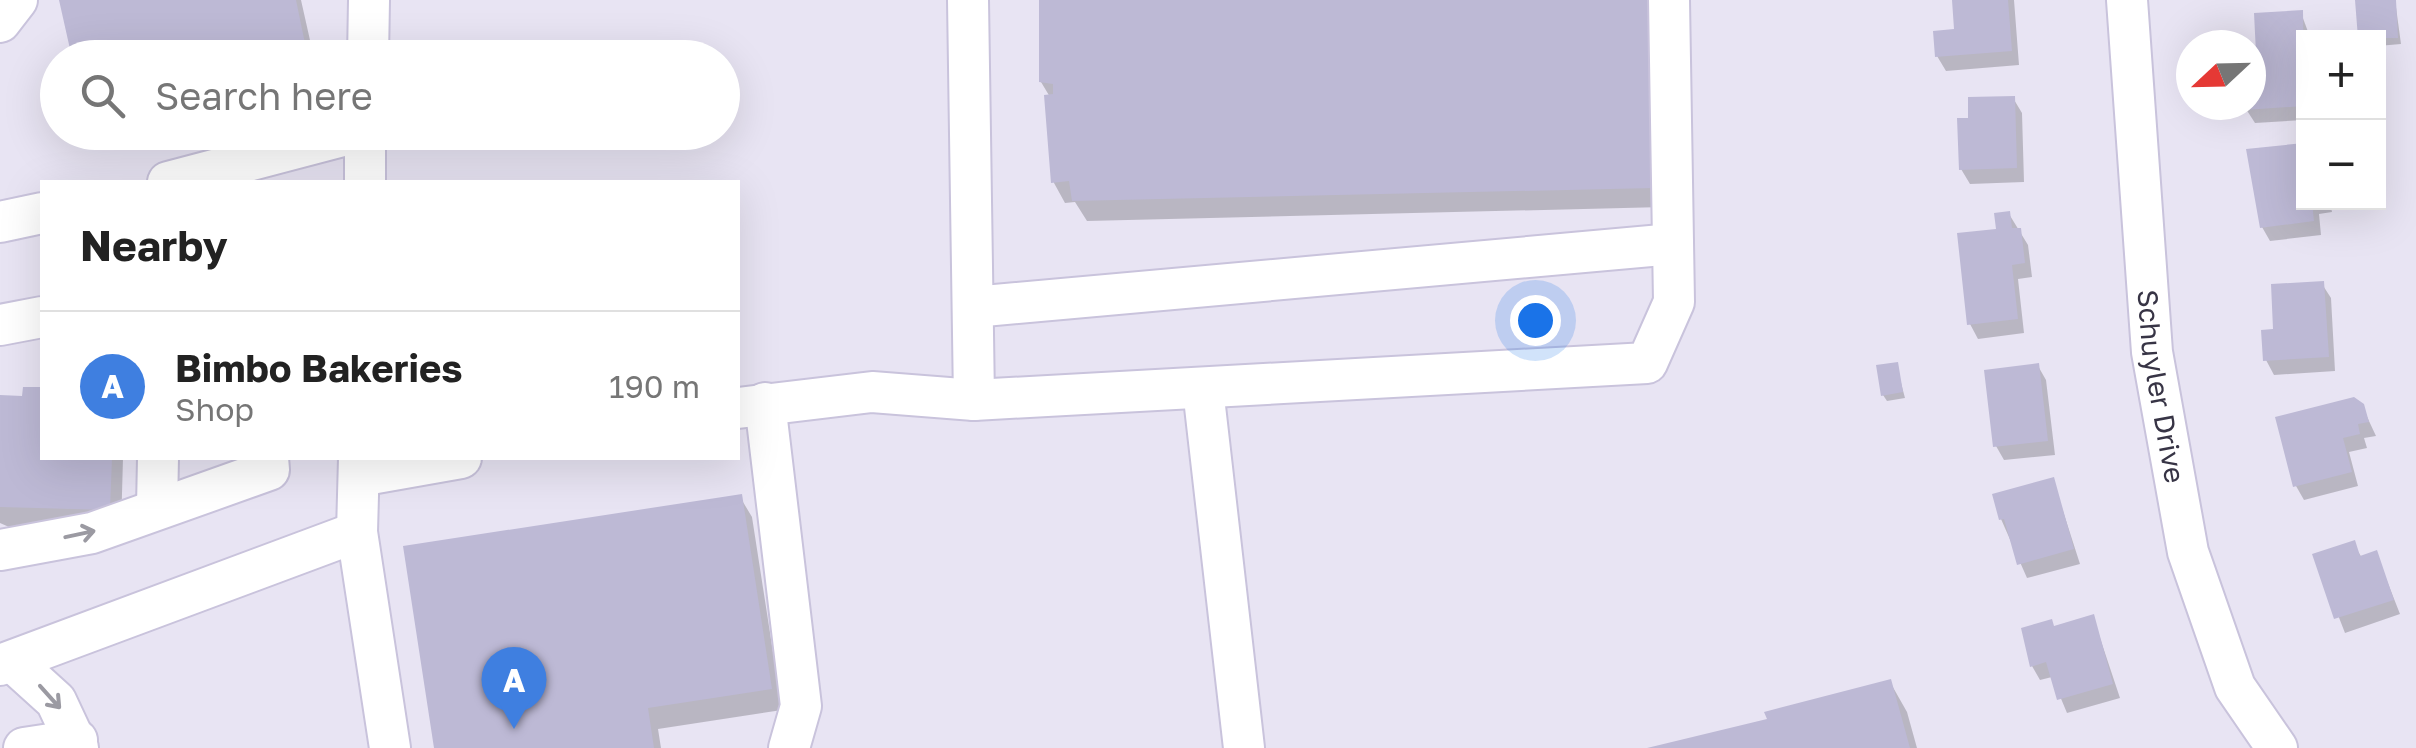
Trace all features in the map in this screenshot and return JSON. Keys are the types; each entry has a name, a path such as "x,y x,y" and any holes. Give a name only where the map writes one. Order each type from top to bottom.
{"street":[{"path":"0,22 17,0"},
{"path":"368,40 369,0"},
{"path":"968,0 974,400"},
{"path":"789,748 801,706 751,406 872,392 974,400 1646,363 1674,302 1670,0"},
{"name":"Schuyler Drive","path":"2127,0 2152,352 2188,552 2234,687 2277,748"},
{"path":"176,180 290,150"},
{"path":"364,180 365,150"},
{"path":"0,222 40,213"},
{"path":"973,307 1673,244"},
{"path":"0,325 40,317"},
{"path":"1203,389 1244,748"},
{"path":"157,507 158,460"},
{"path":"0,550 92,533 269,470 268,460"},
{"path":"390,748 357,532 359,467 438,460"},
{"path":"6,664 357,532"},
{"path":"6,664 56,701 78,744 24,748"}],"building":[{"path":"59,0 296,0 304,40 68,40"},
{"path":"1039,0 1650,0 1654,188 1072,201 1069,181 1051,183 1044,95 1053,94 1053,84 1039,82"},
{"path":"1952,0 2008,0 2012,51 1935,57 1933,31 1954,29"},
{"path":"2355,0 2396,0 2398,38 2386,38 2386,30 2357,30"},
{"path":"2303,10 2303,30 2296,30 2296,107 2266,109 2266,30 2255,30 2254,13"},
{"path":"2015,96 2017,168 1959,170 1957,118 1968,118 1968,97"},
{"path":"2296,144 2296,210 2313,210 2314,221 2260,228 2246,149"},
{"path":"2010,211 2012,228 2021,228 2025,263 2012,265 2018,319 1967,325 1957,233 1996,229 1994,213"},
{"path":"2324,281 2329,357 2263,361 2261,330 2273,329 2271,284"},
{"path":"1898,362 1903,392 1881,396 1876,365"},
{"path":"2039,363 2048,441 1993,447 1984,370"},
{"path":"23,387 40,387 40,460 112,460 110,510 0,507 0,395 22,396"},
{"path":"2354,397 2364,404 2369,422 2358,424 2360,434 2343,438 2352,472 2293,487 2275,417"},
{"path":"2054,477 2074,549 2017,565 2004,519 1999,520 1992,494"},
{"path":"742,494 772,689 648,708 654,748 434,748 403,546"},
{"path":"2355,540 2360,556 2377,550 2394,600 2334,619 2312,554"},
{"path":"2094,614 2113,684 2057,700 2046,662 2030,667 2021,628 2052,619 2054,626"},
{"path":"1891,679 1910,748 1647,748 1767,719 1764,712"}],"place":[{"name":"Bimbo Bakeries","path":"514,729"}]}
